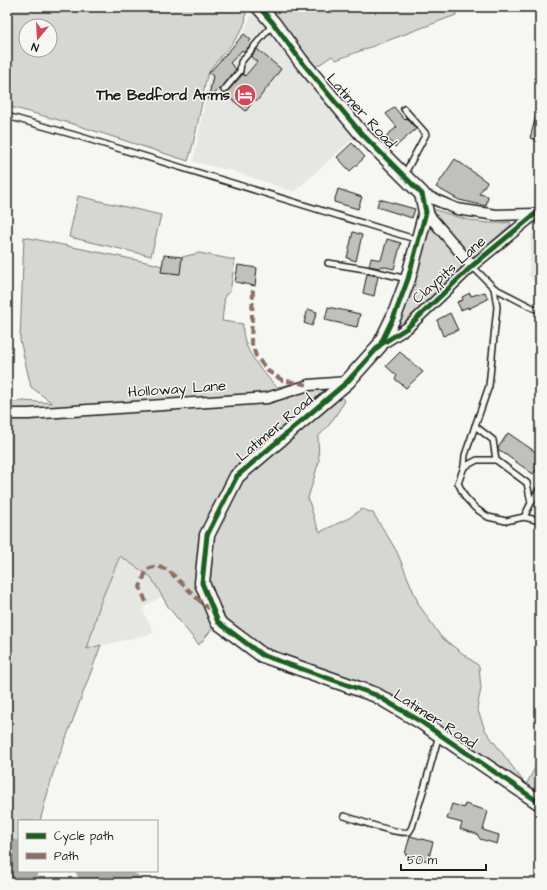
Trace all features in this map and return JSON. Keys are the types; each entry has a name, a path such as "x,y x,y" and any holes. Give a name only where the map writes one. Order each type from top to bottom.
{"street":[{"name":"Latimer Road","path":"259,7 301,61 361,133 422,194 426,212 408,279 395,314 380,345 347,382 237,476 207,535 202,583 218,622 262,655 376,695 439,734 540,803"},
{"name":"Claypits Lane","path":"422,194 457,209 496,215 538,213"},
{"path":"426,212 472,266"},
{"name":"Claypits Lane","path":"380,345 407,328 472,266 538,213"},
{"name":"Holloway Lane","path":"7,414 28,414 267,398 309,385 347,382"}],"lane":[{"path":"224,90 240,70 241,62 273,24"},
{"path":"403,175 426,134 404,109"},
{"path":"7,116 419,240"},
{"path":"328,263 365,269 408,279"},
{"path":"472,266 494,288 533,308 540,310"},
{"path":"494,288 497,307 488,386 458,483 465,497 475,508 488,517 506,521 524,517 540,522"},
{"path":"475,426 493,440 496,460"},
{"path":"464,467 476,460 496,460 527,483 531,503"},
{"path":"524,517 540,488"},
{"path":"344,816 388,830 404,833 409,832 426,785 439,734"}],"shaded area":[{"path":"7,7 243,7 246,15 245,23 234,41 208,74 195,138 188,161 73,124 7,106"},
{"path":"265,7 456,7 456,15 336,60 332,56 314,68"},
{"path":"252,8 356,136 294,192 233,171 193,162 211,70 244,32 252,13"},
{"path":"78,196 161,215 151,256 69,237"},
{"path":"433,209 471,220 490,223 510,222 511,225 475,256 469,256 434,215 432,211"},
{"path":"540,222 540,287 529,275 531,236"},
{"path":"428,227 435,227 462,260 461,269 458,274 400,329 396,328 395,327"},
{"path":"24,237 151,263 162,266 162,272 179,274 182,257 199,253 235,260 230,292 225,295 222,321 243,324 245,342 253,358 277,387 316,379 320,389 332,392 235,474 204,534 199,584 216,624 199,645 169,608 151,577 120,556 101,601 87,649 101,645 53,773 40,820 18,820 18,872 37,872 36,883 7,883 7,403 23,401 52,403 31,387 20,340"},
{"path":"337,393 345,401 330,424 318,437 319,461 308,498 320,532 349,518 362,509 373,513 397,552 419,605 441,637 479,666 481,689 477,708 485,730 526,785 540,758 540,795 405,707 264,653 219,620 204,582 209,534 238,477"},
{"path":"121,556 151,577 161,596 142,609 154,633 87,649 101,601"}],"building":[{"path":"244,34 251,40 249,42 251,44 244,52 242,50 230,63 236,69 220,90 219,89 208,101 213,76 209,73"},
{"name":"The Bedford Arms","path":"257,49 281,69 257,101 255,99 246,111 225,94 243,74 245,76 257,62 251,57"},
{"path":"394,107 405,120 407,118 416,129 395,147 386,136 397,127 386,114"},
{"path":"537,112 540,112 540,141 530,138"},
{"path":"352,143 365,157 350,171 337,157"},
{"path":"455,159 487,182 479,194 488,196 486,206 459,200 436,187"},
{"path":"338,189 362,197 358,209 334,202"},
{"path":"379,199 415,209 412,218 377,207"},
{"path":"353,232 362,235 356,261 347,258"},
{"path":"387,239 401,243 394,269 381,266 380,268 369,266 371,258 381,260"},
{"path":"164,255 182,257 180,274 161,272"},
{"path":"238,265 257,268 255,286 235,282"},
{"path":"367,274 378,276 374,296 363,293"},
{"path":"485,292 488,299 468,309 468,307 461,310 457,302 463,300 462,297 470,293 471,296"},
{"path":"328,307 360,314 357,327 325,320"},
{"path":"308,309 317,312 312,326 304,323"},
{"path":"450,313 458,330 443,336 437,320"},
{"path":"400,352 423,372 406,388 395,379 397,376 386,366"},
{"path":"508,433 540,455 540,465 533,474 499,450 498,448"},
{"path":"452,804 464,808 465,804 488,811 483,830 499,835 497,844 480,839 477,834 460,829 462,823 447,819"},
{"path":"410,836 433,842 428,861 405,854"}],"waterway":[{"path":"7,848 18,851"},
{"path":"7,864 11,865 18,871"},
{"path":"19,872 31,883"},
{"path":"90,872 132,883"}],"marked path":[{"path":"253,290 251,341 256,356 268,371 282,380 309,385"},
{"path":"146,602 140,587 147,569 157,566 168,570 211,610"}],"cycle path":[{"path":"259,7 273,23 301,61 361,133 422,194 426,212 408,279 395,314 380,345 347,382 237,476 207,535 202,583 218,622 262,655 376,695 420,721 540,803"},
{"path":"380,345 407,328 472,266 535,214 540,212"}],"place":[{"name":"The Bedford Arms","path":"245,95"}]}
